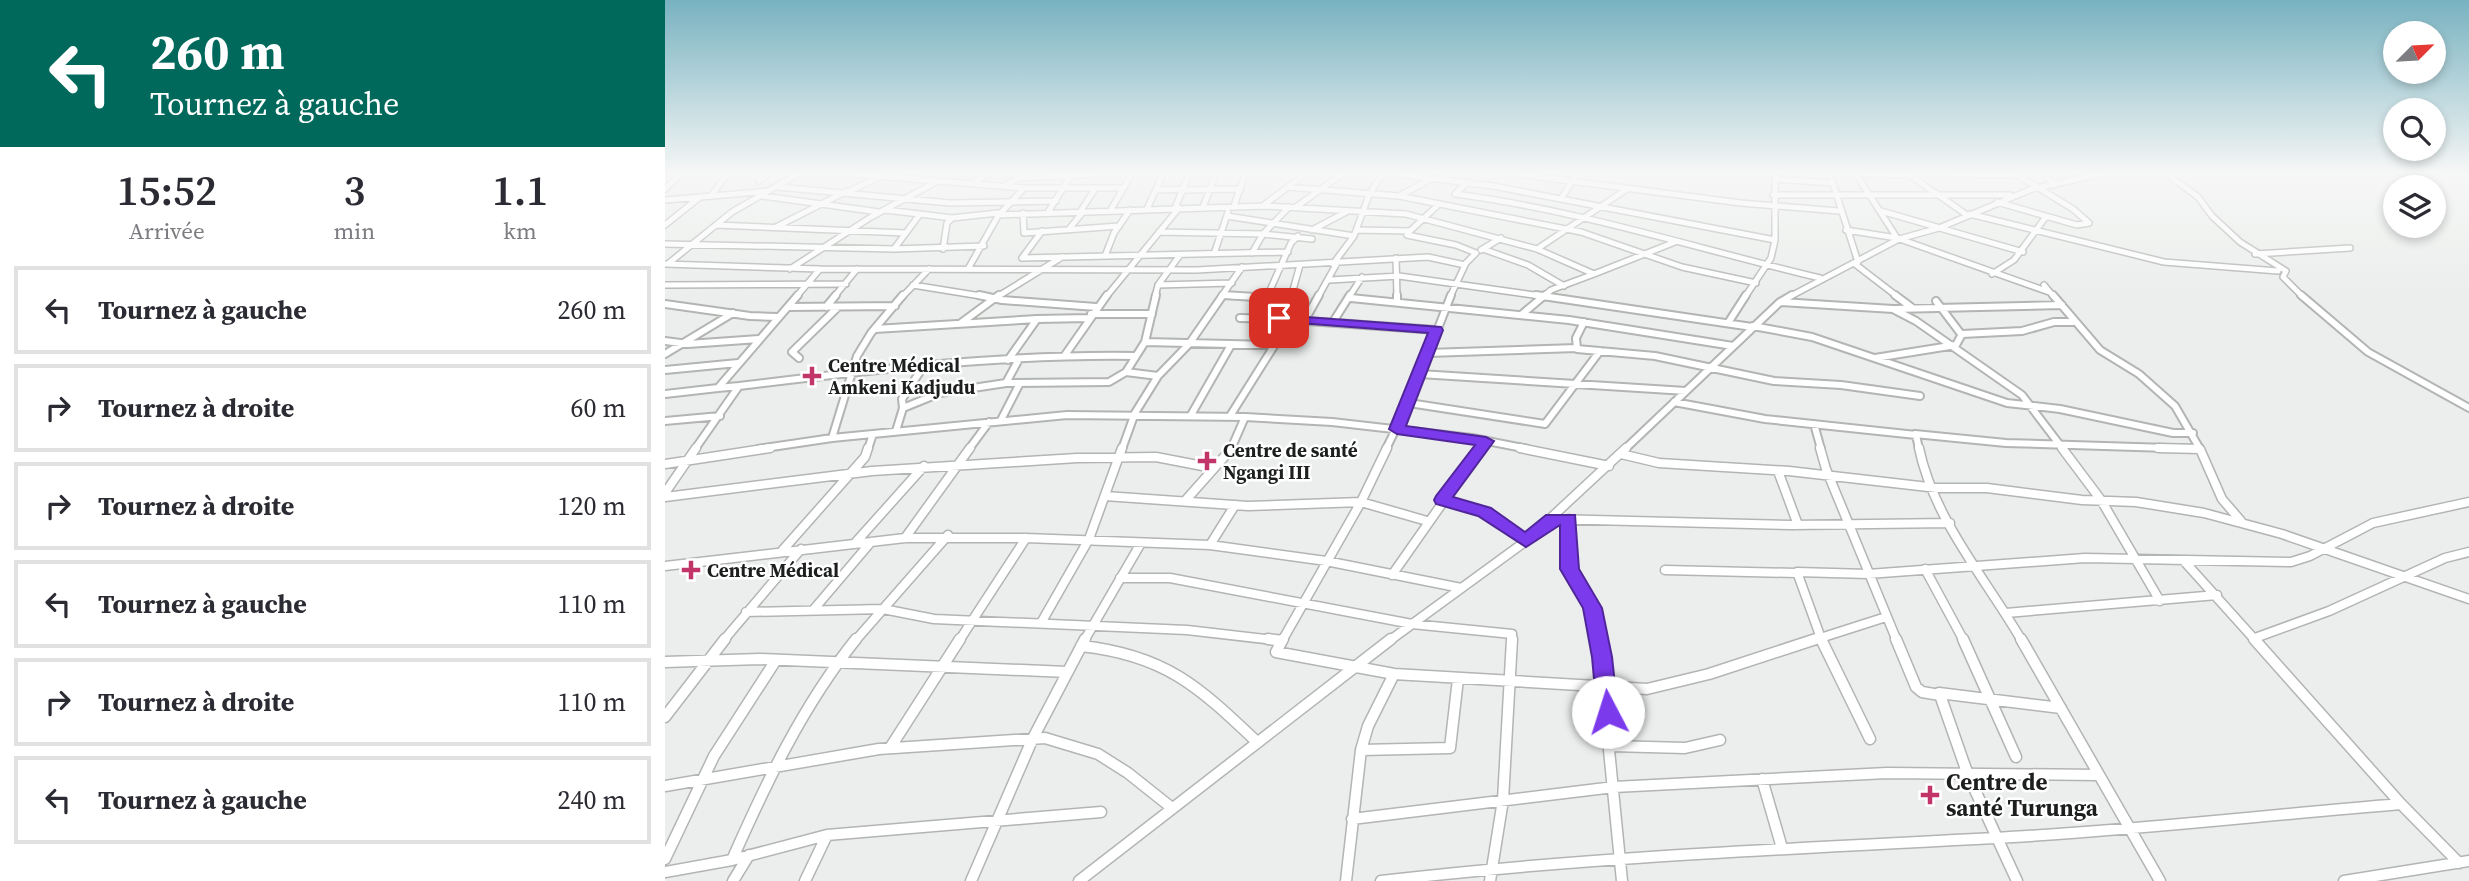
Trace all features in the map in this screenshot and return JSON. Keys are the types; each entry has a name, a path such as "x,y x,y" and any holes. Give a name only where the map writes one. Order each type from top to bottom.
{"street":[{"path":"666,265 695,245 728,215"},
{"path":"775,228 802,215"},
{"path":"789,270 819,248 874,215"},
{"path":"894,249 919,215"},
{"path":"929,215 952,218 985,215"},
{"path":"968,269 984,246 998,215"},
{"path":"1023,215 1024,233 1119,226"},
{"path":"1069,229 1079,215"},
{"path":"1105,256 1126,215"},
{"path":"1065,355 1096,307 1172,215"},
{"path":"1252,253 1263,234 1281,215"},
{"path":"1267,297 1280,266 1299,236 1341,215"},
{"path":"1305,320 1330,280 1335,263 1354,236 1363,215"},
{"path":"1414,215 1537,249 1594,274"},
{"path":"1489,215 1596,235 1682,267 1756,283"},
{"path":"1579,215 1820,278"},
{"path":"1537,249 1591,215"},
{"path":"1644,215 1719,232 1775,240"},
{"path":"1728,323 1768,264 1775,240 1774,215"},
{"path":"1841,215 1856,263 1911,307"},
{"path":"1884,215 1898,238"},
{"path":"1895,215 2022,252"},
{"path":"1079,881 1355,666 1552,520 1780,302 1898,238 1939,228 1966,215"},
{"path":"1973,215 2037,229 2085,245 2164,262 2278,271"},
{"path":"2036,215 2081,226 2089,223 2081,215"},
{"path":"2211,215 2254,254 2286,271 2283,277"},
{"path":"1214,254 1227,216 1273,221 1354,236"},
{"path":"1424,216 1410,231 1409,236 1445,242 1528,264 1564,286"},
{"path":"943,249 947,223 952,218"},
{"path":"1992,274 2022,252 2045,218"},
{"path":"716,225 905,233"},
{"path":"1357,230 1410,231"},
{"path":"1846,230 1898,238 1992,274 2050,292"},
{"path":"1042,232 1022,258 1288,252"},
{"path":"1159,232 1222,232 1313,239"},
{"path":"1501,238 1479,251 1465,265 1445,307 1397,429 1361,502 1276,650 1278,653 1394,674 1509,683 1663,687 1886,617"},
{"path":"1521,315 1545,294 1675,242"},
{"path":"665,244 894,249 984,246"},
{"path":"2254,254 2350,248"},
{"path":"903,408 926,395 1006,383 1109,382 1126,372 1145,342 1157,285 1165,271 1180,255"},
{"path":"959,324 993,299 1063,257"},
{"path":"666,265 789,270 1165,271 1435,257 1465,265"},
{"path":"1396,258 1399,276 1397,302"},
{"path":"2273,264 2283,277 2368,352 2469,408"},
{"path":"1279,319 1290,299 1300,265"},
{"path":"1041,623 1089,539 1135,413 1158,376 1189,344 1242,267"},
{"path":"718,388 820,269"},
{"path":"826,307 857,270"},
{"path":"832,438 846,405 851,372 857,355 875,329 929,270"},
{"path":"1330,280 1399,276 1545,294 1644,312 1752,326 1812,337 1995,399 2060,409 2173,433 2193,433"},
{"path":"1333,322 1351,298 1361,277"},
{"path":"1157,285 1232,283"},
{"path":"665,285 846,284"},
{"path":"913,285 946,288 993,299 1096,307"},
{"path":"2044,285 2100,350 2159,390 2178,408 2193,433 2222,499 2241,521"},
{"path":"1222,295 1290,299"},
{"path":"1351,298 1584,322 1733,346"},
{"path":"1936,301 1961,334"},
{"path":"1780,302 1893,309 2061,305"},
{"path":"665,304 734,312 758,318 779,317"},
{"path":"799,358 793,354 794,350 838,306"},
{"path":"788,307 895,306"},
{"path":"1893,309 1951,345 2022,395 2101,500 2132,558 2160,601"},
{"path":"665,354 678,343 734,312"},
{"path":"875,329 1152,314"},
{"path":"1240,318 1291,319 1436,330"},
{"path":"1008,360 1037,319"},
{"path":"1230,416 1291,319"},
{"path":"1961,334 2022,331 2056,321 2077,322"},
{"path":"1576,348 1576,338 1584,322"},
{"path":"1872,358 1901,356 1957,344 1961,334"},
{"path":"665,341 678,343 760,339"},
{"path":"1145,342 1274,345"},
{"path":"1191,415 1231,345"},
{"path":"1427,354 1576,348 1652,355 1772,381 1841,385 1920,396"},
{"path":"1409,403 1544,425 1600,351"},
{"path":"665,394 851,372 1065,355 1135,356"},
{"path":"1006,383 1019,359"},
{"path":"665,370 739,363"},
{"path":"896,431 903,408 902,399 923,367"},
{"path":"1126,372 1158,376"},
{"path":"1420,374 1686,391"},
{"path":"1001,420 1020,383"},
{"path":"665,495 739,386"},
{"path":"1674,402 1725,413 1915,434 2061,446 2200,449"},
{"path":"665,464 832,438 896,431 1001,420 1135,413 1245,416 1397,429 1486,441 1609,466"},
{"path":"665,421 720,416"},
{"path":"1185,501 1235,443 1245,416"},
{"path":"905,538 989,422"},
{"path":"1814,424 1829,476 1916,687 1921,692 2061,708"},
{"path":"781,552 865,457 873,434"},
{"path":"1915,434 1920,463 1930,487 2006,613 2160,881"},
{"path":"1392,575 1427,521 1486,441"},
{"path":"1621,454 1659,463 2136,502 2241,521 2469,599"},
{"path":"665,495 852,471 924,465 1119,457 1169,459 1187,466 1213,468"},
{"path":"856,542 924,465"},
{"path":"1778,471 1798,525"},
{"path":"1105,495 1235,505 1361,502 1427,521"},
{"path":"1442,500 1484,512 1526,541"},
{"path":"1665,570 1868,574 2038,560 2132,558 2291,562 2310,556 2373,523 2469,502"},
{"path":"1210,545 1235,505"},
{"path":"1569,519 1569,569 1593,608 1605,687 1622,881"},
{"path":"1552,520 1798,525 1950,523"},
{"path":"732,860 774,767 809,702 838,662 948,536"},
{"path":"665,566 905,538 948,536 1089,539 1210,545 1326,561 1461,589"},
{"path":"890,748 1026,538"},
{"path":"814,609 872,541"},
{"path":"971,881 1033,738 1093,624 1141,543"},
{"path":"665,717 746,612 801,549"},
{"path":"2255,638 2329,611 2449,556 2469,552"},
{"path":"2185,561 2401,804 2464,862"},
{"path":"1925,569 1993,702 2016,757"},
{"path":"1796,573 1820,638 1870,739"},
{"path":"1120,578 1170,578 1412,624 1512,634 1503,800 1490,881"},
{"path":"2006,613 2217,594"},
{"path":"746,612 883,609 934,619 1093,624 1187,630 1282,641"},
{"path":"1081,646 1152,659 1196,684 1257,742"},
{"path":"665,662 708,659 776,660 1067,672"},
{"path":"665,859 702,779 748,695 776,660"},
{"path":"1346,881 1361,750 1368,726 1394,674"},
{"path":"1361,750 1450,748 1458,679"},
{"path":"1939,693 1968,775 2017,881"},
{"path":"665,786 890,748 1033,738 1063,740 1097,752 1134,776 1172,808"},
{"path":"1611,746 1685,748 1720,740"},
{"path":"1352,820 1614,787 1887,773 2098,775"},
{"path":"1762,779 1782,848"},
{"path":"1381,881 1492,868 1782,848 1997,838 2401,804"},
{"path":"665,872 732,860 827,835 1101,812"},
{"path":"805,881 827,835"},
{"path":"733,881 749,855"},
{"path":"2344,881 2464,862"}],"place":[{"name":"Centre Médical Amkeni Kadjudu","path":"812,376"},
{"name":"Centre de santé Ngangi III","path":"1207,461"},
{"name":"Centre Médical","path":"691,570"},
{"name":"Centre de santé Turunga","path":"1930,795"}],"route":[{"path":"1279,318 1436,330 1397,429 1486,441 1442,500 1484,512 1526,541 1552,520 1569,519 1569,569 1593,608 1608,712"}]}
